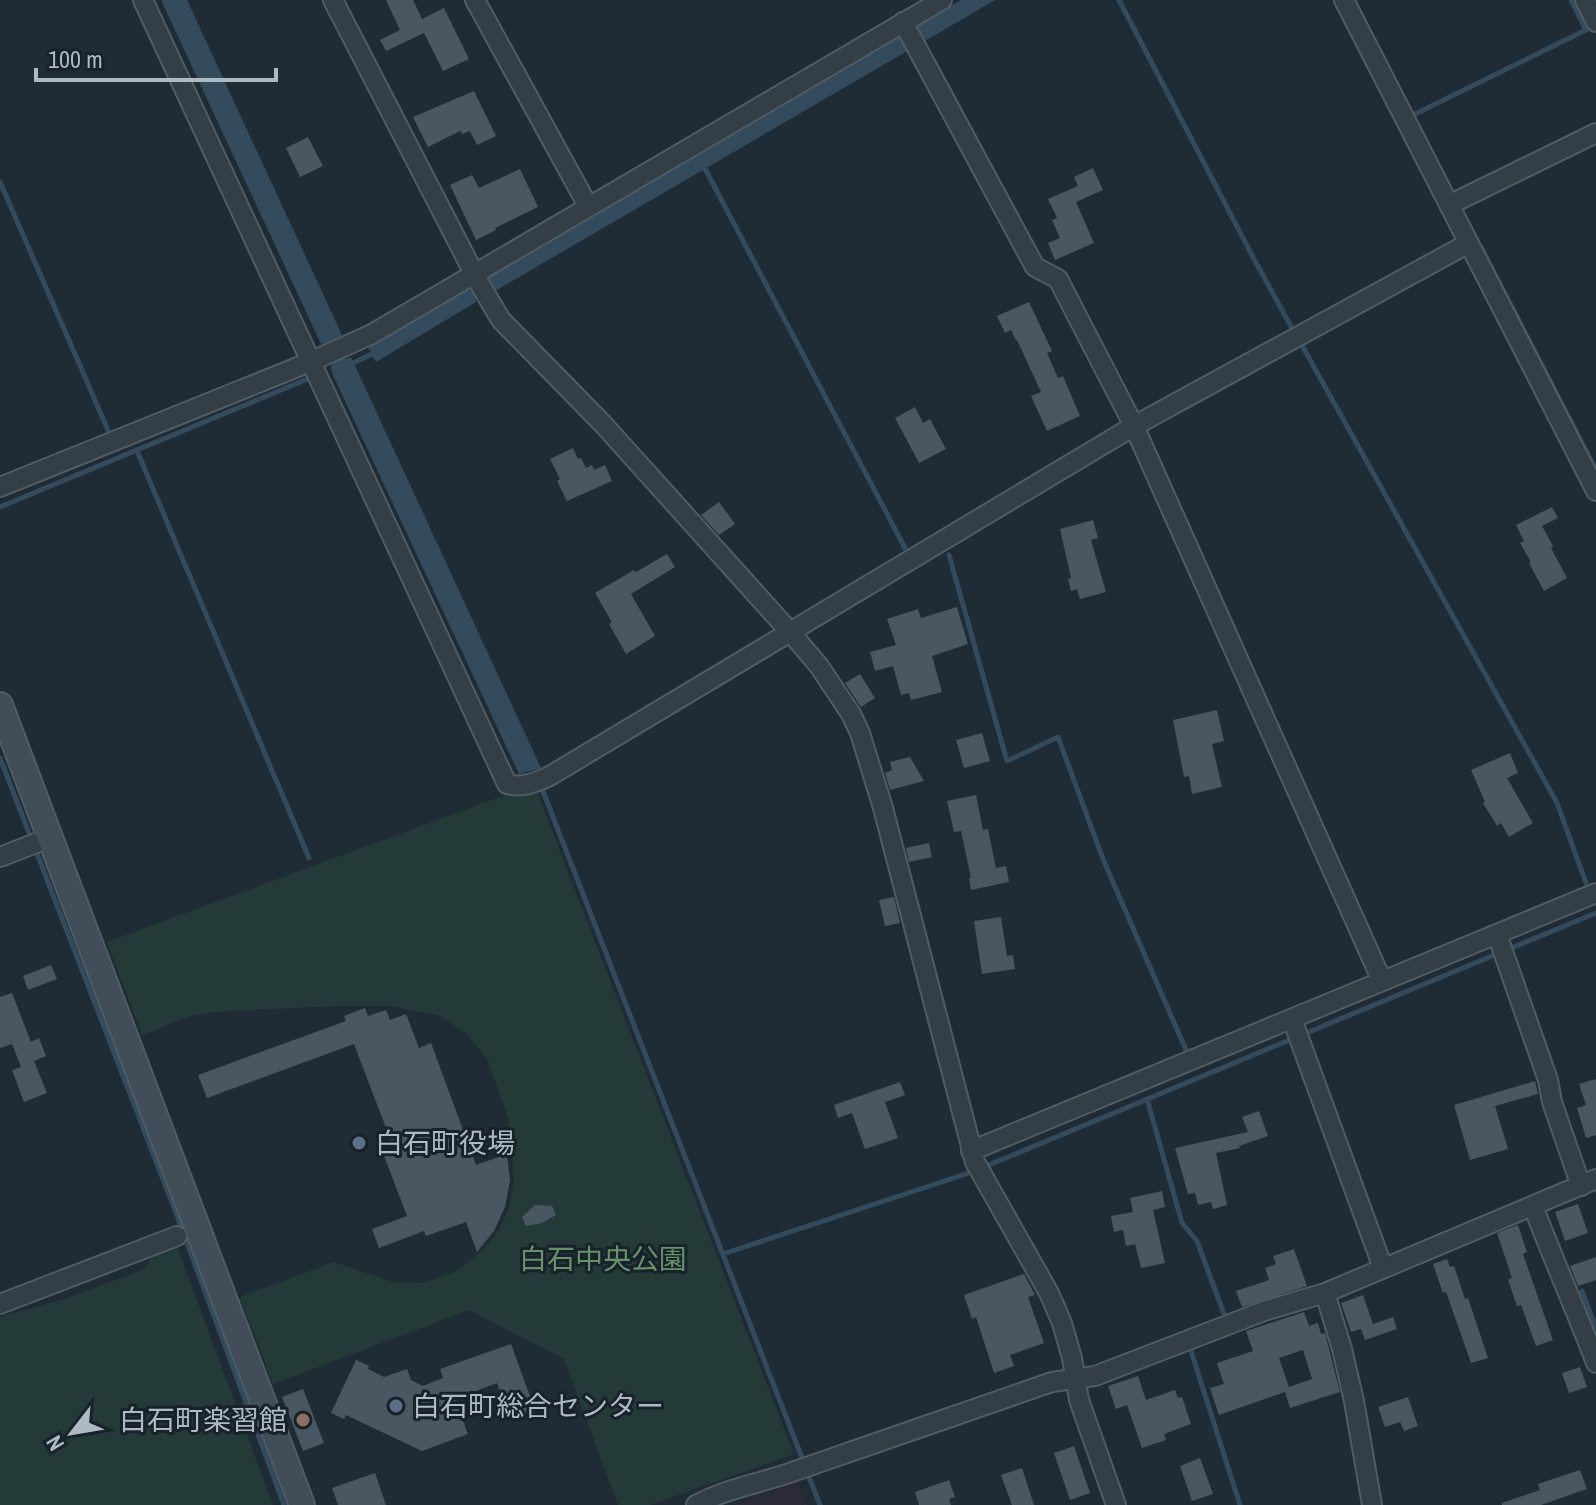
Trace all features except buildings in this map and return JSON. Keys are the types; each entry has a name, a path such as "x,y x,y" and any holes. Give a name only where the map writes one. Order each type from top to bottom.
{"street":[{"path":"143,0 507,784 518,787 539,781 1134,426 1469,243"},
{"path":"333,0 479,284 501,320 603,424 791,633 851,714 883,808 976,1163 1049,1293 1062,1323 1087,1427 1116,1505"},
{"path":"475,0 588,206"},
{"path":"0,487 336,351 479,284 588,206 909,33 942,0"},
{"path":"1344,0 1456,202 1469,243 1596,491"},
{"path":"1585,0 1596,22"},
{"path":"909,33 1035,267 1058,279 1134,426 1382,981"},
{"path":"1456,202 1596,133"},
{"path":"0,705 36,843 94,953 188,1232 302,1505"},
{"path":"0,857 36,843"},
{"path":"976,1163 1191,1060 1297,1031 1382,981 1501,946 1596,893"},
{"path":"696,1505 731,1490 791,1473 1052,1382 1095,1376 1264,1311 1325,1293 1589,1182 1552,1102 1548,1080 1501,946"},
{"path":"1297,1031 1383,1268"},
{"path":"1533,1206 1596,1363"},
{"path":"0,1304 188,1232"},
{"path":"1325,1293 1354,1401 1372,1505"}],"shaded area":[{"path":"798,1481 807,1505 733,1505"}],"green space":[{"name":"白石中央公園","path":"537,792 794,1454 650,1505 618,1505 564,1359 469,1310 273,1384 240,1297 334,1262 393,1282 424,1283 456,1271 478,1254 498,1232 509,1208 514,1183 509,1121 487,1058 466,1033 438,1015 391,1006 338,1006 194,1015 142,1035 107,942 505,795"},
{"path":"177,1247 273,1505 0,1505 0,1317 71,1297 145,1269 151,1257"}],"water":[{"path":"161,0 187,0 342,335 336,339 345,359 351,357 541,768 519,774 332,373 331,366 336,361 327,343 321,344"},
{"path":"961,0 995,0 925,41 922,38 907,47 909,50 495,291 493,288 475,298 476,302 376,362 368,348 468,287 470,292 489,281 487,276 900,36 903,40 918,31 916,26"}],"waterway":[{"path":"1119,0 1294,332"},
{"path":"1415,121 1413,115 1586,30 1571,0"},
{"path":"702,163 905,548"},
{"path":"0,182 108,430"},
{"path":"1481,247 1596,470"},
{"path":"1299,340 1557,803 1586,883"},
{"path":"349,365 376,352"},
{"path":"0,507 310,378"},
{"path":"137,451 309,858"},
{"path":"949,555 1007,761 1058,737 1103,859 1189,1057"},
{"path":"0,758 173,1205 284,1505"},
{"path":"541,786 804,1463"},
{"path":"1509,949 1596,913"},
{"path":"984,1167 1499,953"},
{"path":"1147,1099 1182,1223 1197,1241 1224,1314"},
{"path":"723,1254 975,1171"},
{"path":"1582,1291 1596,1328"},
{"path":"1191,1351 1240,1505"},
{"path":"807,1472 820,1505"}],"place":[{"name":"白石町役場","path":"359,1143"},
{"name":"白石町総合センター","path":"396,1406"},
{"name":"白石町楽習館","path":"303,1420"}]}
